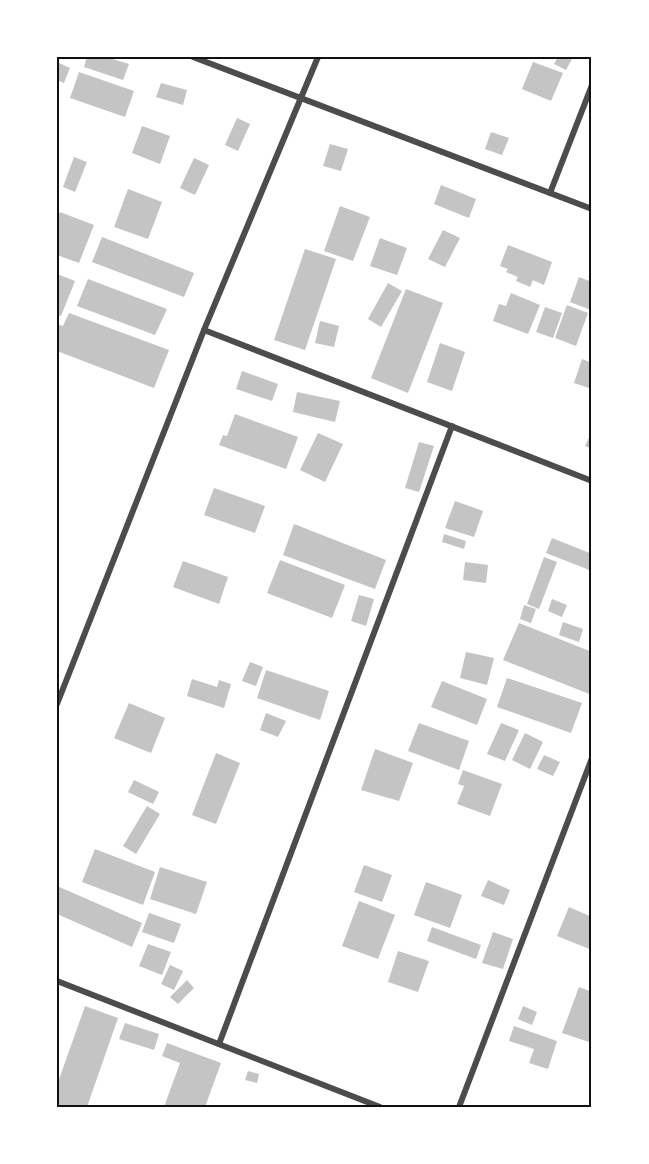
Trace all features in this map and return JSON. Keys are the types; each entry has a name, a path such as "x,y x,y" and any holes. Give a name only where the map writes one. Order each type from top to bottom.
{"street":[{"path":"194,57 592,209"},
{"path":"57,705 204,330 318,57"},
{"path":"550,193 592,85"},
{"path":"204,330 592,481"},
{"path":"219,1044 452,426"},
{"path":"459,1107 592,758"},
{"path":"57,981 380,1107"}],"building":[{"path":"87,57 106,57 129,64 123,80 84,67"},
{"path":"558,57 573,57 566,70 554,64"},
{"path":"57,62 70,68 64,83 57,80"},
{"path":"533,62 563,73 551,101 522,89"},
{"path":"79,72 134,91 125,117 70,98"},
{"path":"161,83 187,90 183,105 156,97"},
{"path":"237,118 250,124 238,151 225,145"},
{"path":"142,126 170,136 160,164 132,153"},
{"path":"491,132 509,138 502,155 485,149"},
{"path":"330,144 348,149 341,171 323,166"},
{"path":"74,157 87,162 75,192 63,187"},
{"path":"194,158 209,165 195,195 180,188"},
{"path":"441,185 476,199 469,218 434,204"},
{"path":"128,189 162,202 148,239 114,227"},
{"path":"340,206 370,217 353,261 324,251"},
{"path":"60,212 94,225 79,263 57,255 57,219"},
{"path":"443,230 460,238 445,267 428,259"},
{"path":"102,237 194,273 184,297 92,262"},
{"path":"380,238 407,248 397,275 370,266"},
{"path":"508,245 552,262 544,285 533,280 530,287 516,281 518,277 506,272 508,269 500,266"},
{"path":"305,249 336,259 305,350 274,340"},
{"path":"57,274 75,281 61,316 57,315"},
{"path":"579,277 592,282 591,310 570,302"},
{"path":"88,279 167,309 155,335 77,306"},
{"path":"388,283 402,291 381,327 368,319"},
{"path":"406,289 443,303 408,393 371,378"},
{"path":"511,293 540,305 528,334 493,321 499,304 506,306"},
{"path":"567,305 588,313 576,346 555,338"},
{"path":"545,307 562,313 553,338 536,332"},
{"path":"69,313 169,350 154,388 57,351 57,324 63,326"},
{"path":"320,321 339,326 334,347 315,343"},
{"path":"440,343 465,352 452,391 427,382"},
{"path":"582,359 592,363 592,389 574,383"},
{"path":"242,371 278,384 272,401 236,389"},
{"path":"297,392 340,401 335,422 293,412"},
{"path":"235,414 298,437 286,469 219,445 223,435 227,436"},
{"path":"592,431 592,449 585,446"},
{"path":"318,433 343,444 325,482 300,470"},
{"path":"419,442 434,446 419,492 405,488"},
{"path":"214,488 265,506 255,533 204,515"},
{"path":"455,501 483,511 474,537 445,528"},
{"path":"294,524 386,560 375,589 283,555"},
{"path":"444,534 466,541 464,549 442,542"},
{"path":"552,538 592,554 592,571 546,553"},
{"path":"544,557 557,562 539,609 527,604"},
{"path":"280,560 345,585 332,618 267,593"},
{"path":"183,561 228,577 219,604 173,587"},
{"path":"465,562 488,565 486,583 463,580"},
{"path":"359,595 374,599 366,626 351,621"},
{"path":"552,599 567,605 562,617 548,611"},
{"path":"524,605 536,609 531,623 520,619"},
{"path":"563,622 583,629 579,642 559,635"},
{"path":"519,623 592,652 592,695 503,660"},
{"path":"466,652 494,658 487,685 460,678"},
{"path":"250,662 263,667 256,686 242,681"},
{"path":"266,670 329,691 320,720 257,698"},
{"path":"507,678 582,703 571,733 497,707"},
{"path":"192,679 217,687 219,680 231,684 224,708 187,696"},
{"path":"442,681 487,699 477,725 431,707"},
{"path":"129,703 165,718 151,753 114,738"},
{"path":"266,713 286,721 278,737 260,730"},
{"path":"419,723 469,741 459,770 408,751"},
{"path":"501,723 519,730 505,761 487,754"},
{"path":"525,733 543,742 530,769 512,760"},
{"path":"375,749 413,763 399,801 361,790"},
{"path":"216,753 240,763 216,824 192,815"},
{"path":"544,755 560,762 553,776 537,769"},
{"path":"463,770 502,784 490,816 457,804 464,786 458,784"},
{"path":"134,780 159,792 153,804 128,792"},
{"path":"147,806 160,814 136,854 123,846"},
{"path":"95,849 155,872 143,905 82,882"},
{"path":"364,865 392,875 382,902 354,892"},
{"path":"160,867 207,882 196,914 150,899"},
{"path":"488,880 510,890 504,905 481,896"},
{"path":"426,882 462,895 450,928 414,915"},
{"path":"57,886 142,923 132,947 57,914"},
{"path":"359,901 395,915 378,959 342,946"},
{"path":"569,907 592,917 592,950 557,936"},
{"path":"149,913 181,924 174,943 142,932"},
{"path":"432,927 481,945 476,959 427,941"},
{"path":"493,932 513,939 503,969 482,963"},
{"path":"148,944 171,952 162,975 139,966"},
{"path":"398,951 429,961 418,992 388,982"},
{"path":"170,965 183,971 174,990 161,984"},
{"path":"187,980 194,988 178,1004 170,997"},
{"path":"579,987 592,992 592,1043 562,1033"},
{"path":"85,1006 118,1018 87,1107 57,1107 57,1085"},
{"path":"523,1006 537,1012 532,1025 518,1019"},
{"path":"125,1023 159,1034 154,1050 119,1039"},
{"path":"514,1026 557,1041 548,1069 529,1063 534,1049 509,1041"},
{"path":"167,1043 221,1063 205,1107 164,1107 180,1063 162,1056"},
{"path":"248,1071 259,1074 257,1083 245,1080"}]}
